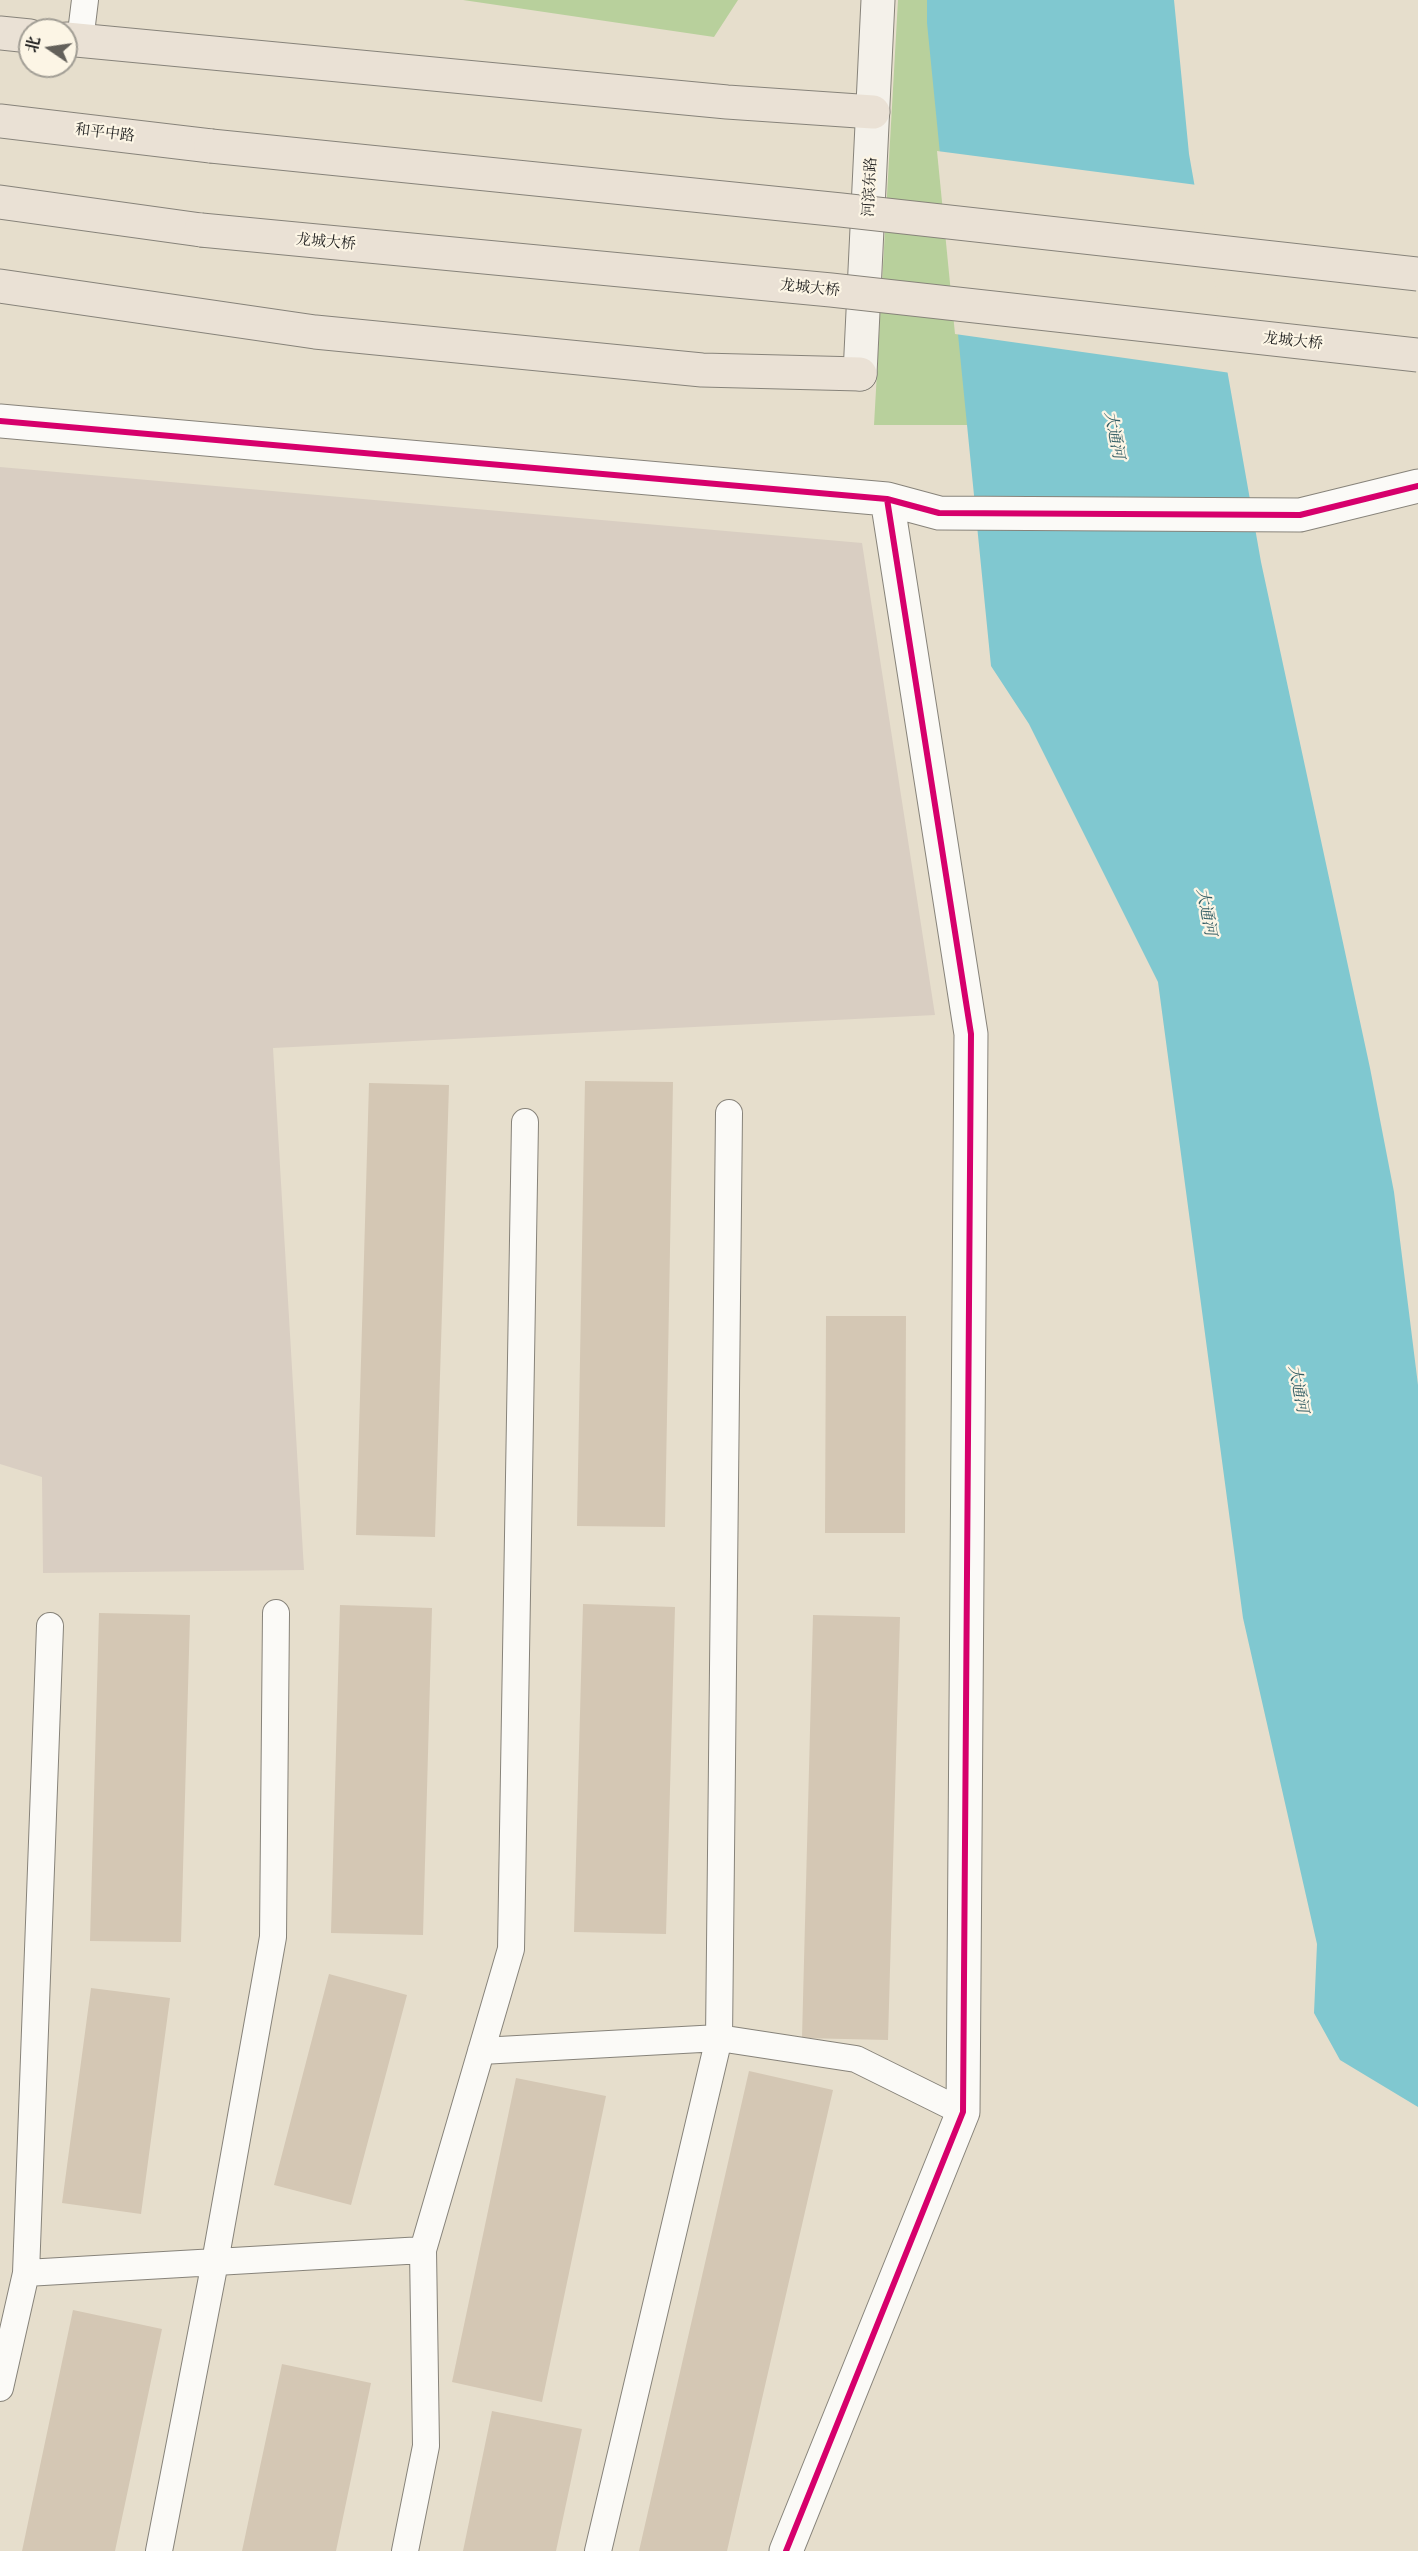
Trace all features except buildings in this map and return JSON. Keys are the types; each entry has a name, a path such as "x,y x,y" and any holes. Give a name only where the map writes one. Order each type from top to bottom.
{"main road":[{"name":"河滨东路","path":"0,286 339,334 702,370 860,374 864,111 856,0"},
{"name":"河滨东路","path":"864,111 878,0"},
{"path":"0,33 18,35"},
{"path":"78,40 716,101 864,111"},
{"name":"和平中路","path":"0,121 211,146 841,210 1418,274"},
{"name":"龙城大桥","path":"0,202 201,230 831,290 1418,355"}],"street":[{"path":"0,421 887,499 939,513 1300,515 1418,486"},
{"path":"786,2551 963,2112 971,1034 887,499"}],"lane":[{"path":"78,23 85,0"},
{"path":"598,2551 719,2038 729,1113"},
{"path":"405,2551 426,2446 423,2250 511,1948 525,1122"},
{"path":"159,2551 215,2262 273,1936 276,1612"},
{"path":"0,2388 26,2273 50,1626"},
{"path":"481,2051 719,2038 856,2059 963,2112"},
{"path":"26,2273 423,2250"}],"shaded area":[{"path":"0,467 862,543 935,1015 273,1048 304,1570 43,1573 42,1477 0,1464"}],"green space":[{"path":"463,0 738,0 714,37"},
{"path":"898,0 1061,0 1058,425 874,425"}],"water":[{"name":"大通河","path":"927,0 1174,0 1189,154 1261,562 1370,1068 1394,1192 1418,1385 1418,2107 1340,2060 1314,2013 1317,1944 1243,1618 1158,982 1029,724 991,666 927,23"}],"pier":[{"path":"937,151 1197,185 1231,373 955,334"}],"cycle path":[{"path":"0,421 887,499 939,513 1300,515 1418,486"},
{"path":"786,2551 963,2112 971,1034 887,499"}]}
